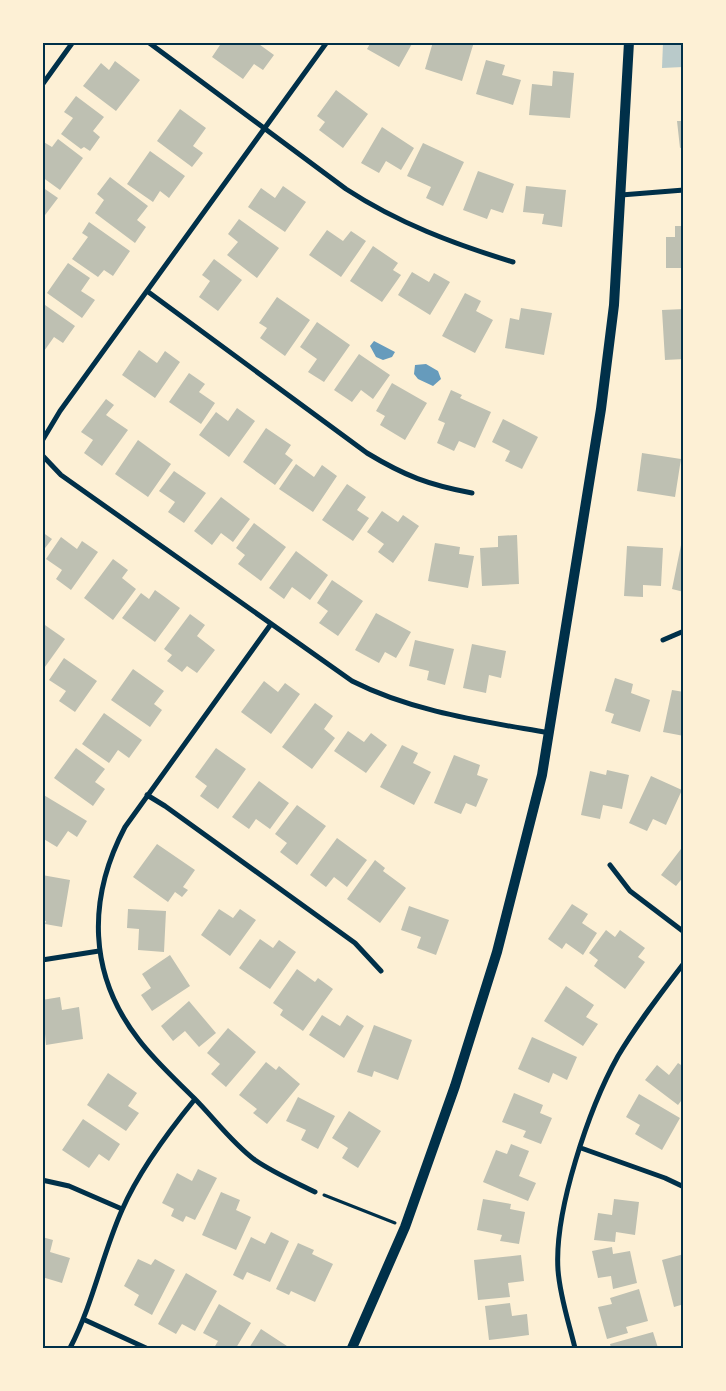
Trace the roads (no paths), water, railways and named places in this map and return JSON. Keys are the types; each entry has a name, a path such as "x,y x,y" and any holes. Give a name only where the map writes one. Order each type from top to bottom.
{"main road":[{"path":"352,1348 405,1227 455,1086 497,952 528,836 550,733 602,400 614,305 630,42"}],"street":[{"path":"42,85 73,42"},
{"path":"148,42 346,189 377,209 412,226 462,246 513,262"},
{"path":"42,441 60,411 327,42"},
{"path":"622,195 684,190"},
{"path":"147,291 367,453 401,474 437,487 472,493"},
{"path":"42,455 61,476 328,666 376,693 441,713 550,733"},
{"path":"271,624 125,827 110,859 103,883 97,920 99,951 107,981 120,1014 158,1062 221,1128 254,1159 280,1175 315,1192"},
{"path":"663,640 684,631"},
{"path":"147,795 355,943 381,971"},
{"path":"610,865 630,891 684,932"},
{"path":"42,960 99,951"},
{"path":"575,1348 558,1271 558,1242 562,1211 592,1114 618,1057 684,963"},
{"path":"70,1348 85,1320 122,1209 178,1120 195,1099"},
{"path":"581,1148 684,1187"},
{"path":"42,1180 69,1186 122,1209"},
{"path":"85,1320 146,1348"}],"water":[{"path":"374,341 395,352 392,357 383,360 376,357 370,346"},
{"path":"426,364 438,371 441,379 433,386 418,379 414,374 415,365"}]}
